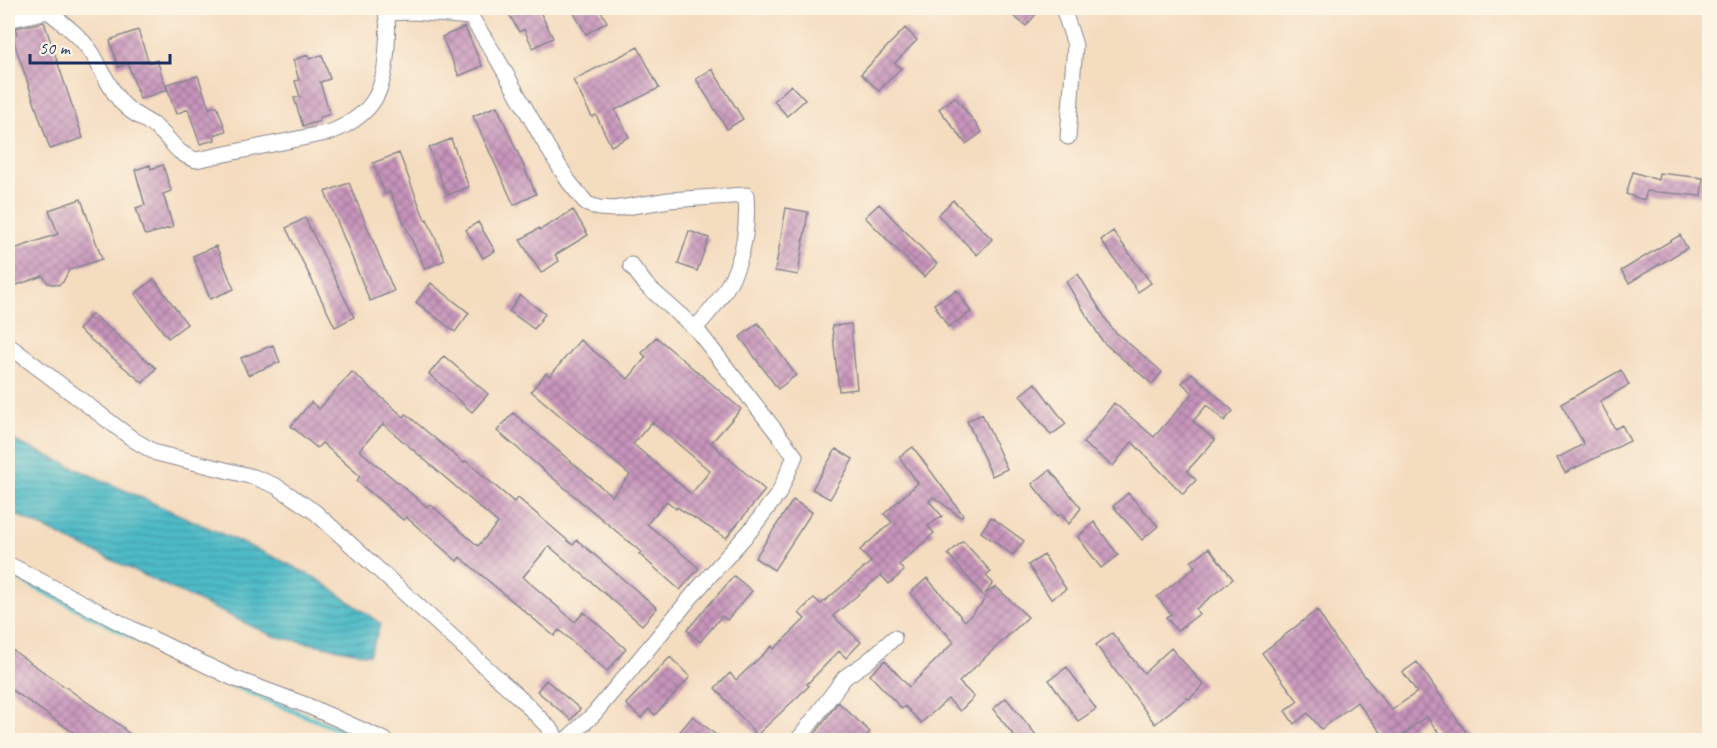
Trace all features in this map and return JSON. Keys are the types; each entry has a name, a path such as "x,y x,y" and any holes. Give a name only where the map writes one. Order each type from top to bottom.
{"street":[{"path":"1063,8 1075,45 1068,137"},
{"path":"8,20 48,11 73,31 90,51 121,102 139,118 156,127 170,140 180,154 196,160 331,132 352,124 380,91 386,72 386,10 471,17 546,145 569,182 587,204 614,209 669,200 747,195 748,221 743,248 732,282 716,307 695,328"},
{"path":"566,741 593,715 697,590 750,531 779,493 795,456 695,328 647,286 631,265"},
{"path":"8,345 134,440 156,453 254,477 296,497 524,702 553,732 556,741"},
{"path":"8,564 132,629 233,678 306,705 385,741"},
{"path":"798,741 845,677 867,662 894,638"}],"water":[{"path":"8,438 280,560 319,580 381,624 369,655 273,636 8,511"}],"building":[{"path":"521,8 538,8 553,38 533,48 524,29 519,32 509,14"},
{"path":"571,8 599,8 607,22 586,34"},
{"path":"1004,8 1041,8 1026,26"},
{"path":"44,22 83,138 50,149 12,36 17,34 15,28"},
{"path":"465,27 482,66 459,76 442,37"},
{"path":"905,28 917,40 895,63 901,68 879,91 861,74"},
{"path":"138,30 149,63 157,60 167,90 140,99 128,64 118,67 110,41"},
{"path":"638,47 659,88 615,110 629,137 611,146 596,115 592,117 573,80"},
{"path":"308,55 309,59 322,55 330,79 320,82 330,114 319,118 320,121 303,126 294,98 300,97 295,81 299,80 293,60"},
{"path":"712,69 743,119 727,129 696,79"},
{"path":"198,76 209,108 217,106 226,131 214,135 215,140 200,144 188,109 176,114 166,84"},
{"path":"791,85 805,100 787,116 774,101"},
{"path":"955,97 982,132 966,144 939,109"},
{"path":"497,106 536,194 514,205 473,116"},
{"path":"451,139 469,187 447,195 429,148"},
{"path":"399,153 425,220 427,219 445,260 425,269 390,192 385,194 373,163"},
{"path":"150,165 151,169 163,165 171,191 163,194 173,227 146,235 136,208 145,205 135,170"},
{"path":"1633,172 1658,180 1659,173 1703,178 1701,196 1647,191 1644,200 1626,194"},
{"path":"349,183 394,291 370,301 325,192"},
{"path":"81,199 102,259 69,270 63,282 58,285 48,283 43,276 8,288 8,251 58,234 49,210"},
{"path":"953,200 992,239 977,255 938,215"},
{"path":"879,204 937,264 924,277 865,217"},
{"path":"786,208 808,212 798,275 775,271"},
{"path":"573,210 588,235 555,255 559,261 541,273 520,240"},
{"path":"305,218 354,317 335,327 286,228"},
{"path":"478,222 495,251 483,258 466,230"},
{"path":"689,231 709,238 697,271 678,264"},
{"path":"1113,231 1151,283 1138,292 1101,240"},
{"path":"1680,235 1687,248 1629,283 1621,271"},
{"path":"216,246 234,289 210,299 193,256"},
{"path":"1078,274 1112,329 1162,372 1152,384 1103,342 1066,282"},
{"path":"154,279 187,324 168,338 135,294"},
{"path":"431,283 469,313 455,332 416,302"},
{"path":"957,290 971,312 948,327 934,304"},
{"path":"520,295 545,314 534,329 509,311"},
{"path":"92,314 156,368 143,383 79,330"},
{"path":"758,323 796,375 778,389 740,337"},
{"path":"851,324 857,389 839,391 832,326"},
{"path":"656,337 741,409 711,443 765,490 726,538 677,507 676,509 667,501 647,524 699,568 680,590 639,554 641,552 497,431 513,413 612,496 630,475 531,391 546,373 550,376 580,340 628,379 646,357 642,353","holes":["652,422 710,471 691,494 633,444"]},
{"path":"273,345 280,362 248,375 241,358"},
{"path":"444,356 488,394 472,412 429,374"},
{"path":"1621,370 1629,385 1600,401 1615,429 1622,425 1630,441 1565,473 1557,458 1584,444 1561,404"},
{"path":"352,372 404,417 406,414 514,502 518,498 573,545 577,540 657,608 642,625 549,546 523,577 575,622 584,612 626,649 607,671 559,630 554,636 460,557 457,561 406,517 403,520 357,481 360,476 322,443 317,448 291,426 311,402 319,409","holes":["383,424 498,523 478,546 430,504 427,507 359,450"]},
{"path":"1192,373 1233,411 1224,421 1207,405 1193,421 1215,440 1187,471 1196,480 1183,494 1132,442 1113,466 1083,443 1114,403 1154,437 1193,393 1182,383"},
{"path":"1035,383 1066,424 1051,435 1020,395"},
{"path":"982,414 1007,469 992,476 967,421"},
{"path":"913,447 963,515 961,517 933,497 929,501 942,516 928,526 934,533 899,565 904,571 889,584 881,575 833,616 861,642 846,658 839,651 807,684 809,686 757,735 715,688 730,673 736,680 772,646 774,649 805,619 799,613 814,598 821,604 871,562 860,550 892,522 884,514 918,483 899,457"},
{"path":"836,449 853,459 830,499 812,489"},
{"path":"1050,470 1081,508 1069,524 1061,514 1058,516 1032,484"},
{"path":"1128,493 1158,526 1142,540 1113,506"},
{"path":"793,500 812,512 774,570 755,558"},
{"path":"991,517 1024,541 1013,555 981,532"},
{"path":"1094,522 1118,555 1101,568 1078,537"},
{"path":"963,541 991,572 986,576 993,583 985,594 996,587 1028,617 959,682 974,697 960,711 948,699 921,723 905,706 902,709 870,675 885,660 909,687 954,642 910,593 927,578 965,621 986,599 948,554"},
{"path":"1209,548 1233,579 1196,609 1199,614 1177,631 1166,617 1171,614 1157,597 1195,567 1191,562"},
{"path":"1044,555 1066,589 1051,599 1028,565"},
{"path":"734,576 752,591 727,620 722,616 700,642 687,630"},
{"path":"1317,610 1338,643 1392,710 1417,692 1403,672 1417,662 1472,741 1445,741 1426,716 1396,741 1388,741 1357,702 1321,729 1308,713 1294,724 1285,711 1298,701 1262,653"},
{"path":"1112,633 1144,673 1171,648 1204,685 1155,724 1096,645"},
{"path":"8,647 140,741 86,741 8,687"},
{"path":"670,657 690,677 655,715 649,709 641,718 626,704"},
{"path":"1067,667 1096,709 1078,721 1049,680"},
{"path":"546,680 580,709 571,720 537,691"},
{"path":"1006,698 1041,741 1018,741 993,709"},
{"path":"838,702 870,732 862,741 810,741"},
{"path":"693,716 723,741 672,741"}],"waterway":[{"path":"8,573 154,648"},
{"path":"189,665 364,740"}]}
